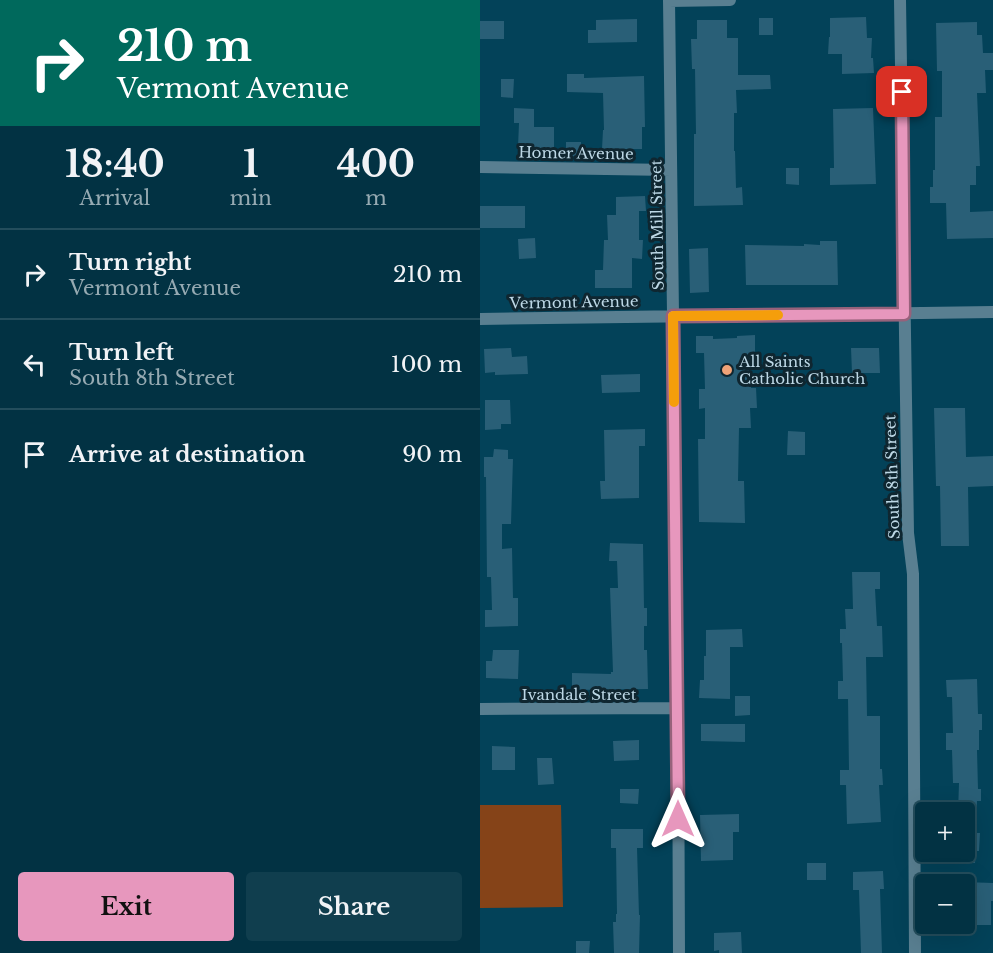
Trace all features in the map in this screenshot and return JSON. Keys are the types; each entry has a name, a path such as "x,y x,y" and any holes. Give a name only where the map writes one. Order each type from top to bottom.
{"street":[{"path":"669,0 730,0"},
{"name":"South Mill Street","path":"669,0 679,953"},
{"name":"South 8th Street","path":"900,0 908,532 913,574 915,953"},
{"name":"Homer Avenue","path":"480,167 671,170"},
{"name":"Vermont Avenue","path":"480,319 993,312"},
{"name":"Ivandale Street","path":"480,709 678,708"}],"shaded area":[{"path":"480,805 561,805 563,907 480,908"}],"building":[{"path":"866,17 867,38 872,38 871,58 873,58 874,73 842,74 842,54 828,54 830,18"},
{"path":"759,18 773,18 773,35 759,35"},
{"path":"637,19 637,42 588,43 588,30 596,30 596,20"},
{"path":"697,20 727,20 727,38 738,38 738,75 770,75 771,89 736,90 734,151 736,188 742,187 743,205 694,206 695,69 692,69 691,39 697,39"},
{"path":"480,21 504,21 504,39 480,39"},
{"path":"977,22 977,35 982,35 983,53 993,53 993,70 985,70 986,93 977,93 980,166 976,166 976,185 970,185 970,212 993,211 993,238 947,239 946,203 930,203 930,187 933,187 933,170 935,170 935,117 942,117 942,71 937,71 936,23"},
{"path":"567,74 584,74 584,78 644,76 645,127 642,127 642,149 602,149 603,93 567,92"},
{"path":"501,79 514,79 513,98 501,97"},
{"path":"514,108 534,109 534,127 554,127 554,149 518,147 519,123 514,123"},
{"path":"873,108 876,184 830,185 830,168 834,168 833,109"},
{"path":"566,142 581,142 581,157 566,156"},
{"path":"786,168 799,168 799,185 786,184"},
{"path":"645,196 646,211 639,211 639,240 643,240 642,259 632,258 632,288 595,288 595,270 603,270 604,240 608,240 607,215 616,215 616,197"},
{"path":"480,206 525,206 525,228 480,228"},
{"path":"535,238 536,258 519,259 518,239"},
{"path":"820,241 837,241 838,285 746,285 745,245 804,246 804,244 820,245"},
{"path":"708,248 709,292 690,293 689,249"},
{"path":"755,335 755,352 750,353 751,388 756,388 757,408 750,408 751,428 739,428 738,481 744,481 745,523 699,522 698,439 705,439 705,408 699,409 699,389 705,389 704,353 696,353 696,336 713,336 713,339"},
{"path":"511,348 512,357 527,356 528,374 485,373 484,349"},
{"path":"851,348 879,348 880,373 852,373"},
{"path":"640,374 640,392 602,393 601,375"},
{"path":"485,400 510,400 511,424 501,424 501,429 485,430"},
{"path":"934,408 965,408 966,457 993,456 993,486 968,487 969,546 941,546 940,486 936,486"},
{"path":"645,429 645,446 639,446 639,498 601,499 600,481 605,481 604,430"},
{"path":"788,431 805,432 805,455 787,455"},
{"path":"494,449 508,450 508,459 513,459 511,524 502,524 502,549 512,548 513,598 518,598 518,626 485,627 485,610 492,610 491,577 487,577 484,457 493,457"},
{"path":"610,543 643,544 644,608 647,608 644,650 647,650 648,689 572,690 572,673 611,674 613,672 610,588 618,588 617,561 609,561"},
{"path":"852,572 880,572 880,589 875,589 877,626 882,626 883,657 866,657 867,716 880,716 880,769 882,769 883,785 879,785 881,822 847,824 846,785 840,785 840,770 849,770 848,699 838,699 838,681 843,681 840,629 846,629 845,609 853,609"},
{"path":"742,629 743,647 730,647 730,699 699,698 700,680 704,680 706,630"},
{"path":"493,650 519,650 518,679 486,678 486,661 492,661"},
{"path":"977,679 978,714 982,714 982,730 979,730 979,750 977,750 978,789 981,789 981,801 977,801 976,833 980,833 979,851 976,851 975,863 964,862 975,862 975,802 958,802 959,783 953,783 952,750 946,750 946,733 953,733 952,697 947,697 946,680"},
{"path":"735,696 750,696 750,715 735,716"},
{"path":"701,724 745,724 745,742 701,741"},
{"path":"639,740 639,760 614,761 613,741"},
{"path":"492,746 515,747 515,770 492,770"},
{"path":"537,758 552,758 554,784 538,785"},
{"path":"620,789 639,789 638,804 620,803"},
{"path":"739,814 739,832 733,832 733,860 701,861 700,815"},
{"path":"611,829 643,829 643,848 637,848 639,953 614,953 613,922 616,922 617,914 616,848 611,848"},
{"path":"807,863 826,863 826,880 807,880"},
{"path":"883,871 884,889 880,889 882,953 861,953 859,890 853,890 853,872"},
{"path":"975,882 993,883 991,925 975,925"},
{"path":"741,932 742,953 714,951 714,933"},
{"path":"576,941 590,941 589,953 576,953"}],"slow traffic":[{"path":"674,402 673,316 778,315"}],"place":[{"name":"All Saints Catholic Church","path":"727,370"}],"route":[{"path":"678,819 673,316 904,314 902,92"}]}
